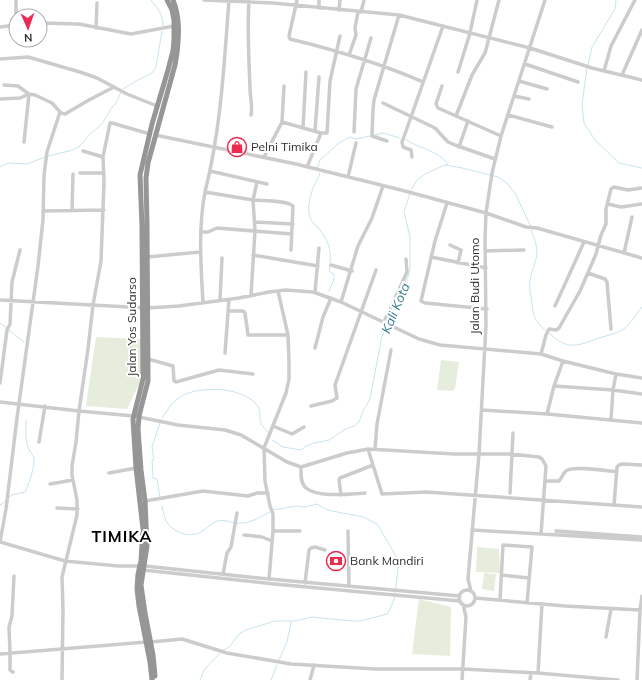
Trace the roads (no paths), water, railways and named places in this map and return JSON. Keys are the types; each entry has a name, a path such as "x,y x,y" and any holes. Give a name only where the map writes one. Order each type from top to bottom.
{"highway":[{"name":"Jalan Yos Sudarso","path":"141,567 147,546 146,501 141,470 136,416 148,386 142,226 143,192 158,106 177,41 172,10 167,0"},
{"name":"Jalan Yos Sudarso","path":"153,134 175,65 178,17 175,0"},
{"name":"Jalan Yos Sudarso","path":"143,192 147,224 147,257 143,379 136,416 136,468 142,515 141,585 149,642 152,680"},
{"name":"Jalan Yos Sudarso","path":"149,642 155,664 155,680"}],"street":[{"path":"204,0 273,2 297,6 399,15 530,48 592,68 642,80"},
{"path":"203,302 200,252 201,232 205,192 215,147 222,96 229,0"},
{"path":"297,0 297,6 289,36 290,39 365,59 423,82"},
{"path":"319,0 319,8"},
{"path":"339,10 340,0"},
{"path":"349,55 356,35 355,28 359,12 364,0"},
{"path":"458,72 470,32 477,0"},
{"path":"456,116 466,88 485,53 499,0"},
{"name":"Jalan Budi Utomo","path":"464,591 468,580 482,410 487,309 485,251 486,214 492,173 501,136 545,0"},
{"path":"604,71 611,46 635,0"},
{"path":"249,1 248,63 250,101 252,109 251,115"},
{"path":"96,28 97,3"},
{"path":"387,141 374,137 372,134 374,100 399,15"},
{"path":"48,23 79,24 132,34 174,26"},
{"path":"412,156 412,150 401,144 442,26"},
{"path":"622,75 642,30"},
{"path":"282,122 326,134 330,82 340,36"},
{"path":"354,132 355,98 371,38"},
{"path":"0,59 22,57 36,59 91,75 127,94 158,106"},
{"path":"525,64 578,82"},
{"path":"303,128 306,72"},
{"path":"315,132 318,77"},
{"path":"519,81 547,89"},
{"path":"4,85 18,86 29,94"},
{"path":"264,157 282,122 284,86"},
{"path":"442,86 436,104 438,108 501,136"},
{"path":"0,99 20,98 29,94 35,94 52,104 60,112 67,114 114,87"},
{"path":"24,142 29,94"},
{"path":"514,96 529,99"},
{"path":"383,103 434,128 448,142 496,159"},
{"path":"60,112 46,158 43,182 43,211 33,301 0,542 65,561 92,565 141,567 223,574 470,605"},
{"path":"508,114 552,127"},
{"path":"459,147 468,121"},
{"path":"62,680 63,610 61,584 78,509 72,466 93,305 101,261 104,210 103,157 110,123 153,134 264,157 404,191 642,258"},
{"path":"307,167 320,133"},
{"path":"348,177 356,143"},
{"path":"83,151 103,157"},
{"path":"210,171 267,184"},
{"path":"80,173 104,173"},
{"path":"72,210 73,174"},
{"path":"251,295 255,231 254,200 257,182"},
{"path":"341,302 352,270 358,246 372,218 383,186"},
{"path":"541,354 546,335 549,330 556,330 559,328 588,273 601,234 606,224 606,213 612,188 628,190 642,188"},
{"path":"205,192 291,204 294,208 291,250"},
{"path":"447,203 431,258 421,301 425,303 487,309"},
{"path":"608,204 621,207 642,204"},
{"path":"43,211 104,210"},
{"path":"624,253 632,217"},
{"path":"254,222 293,224"},
{"path":"201,232 208,232 217,228 292,234"},
{"path":"555,306 584,242"},
{"path":"450,245 460,250 458,263"},
{"path":"315,292 319,248"},
{"path":"0,383 7,330 10,324 12,282 20,250"},
{"path":"485,251 524,250"},
{"path":"147,257 200,252"},
{"path":"253,255 318,266"},
{"path":"220,300 222,258"},
{"path":"385,322 406,274 408,267 406,258"},
{"path":"431,258 486,268"},
{"path":"331,265 352,270"},
{"path":"311,406 332,402 336,398 336,385 376,270"},
{"path":"588,273 605,279 608,282 611,329"},
{"path":"0,300 145,308 229,299 278,291 315,292 362,311 428,342 452,346 541,354 616,374 642,378"},
{"path":"269,579 273,512 270,506 265,482 264,448 286,393 289,361 288,335 278,291"},
{"path":"315,348 323,317 331,298"},
{"path":"225,353 229,299"},
{"path":"228,311 245,313 248,335 288,335"},
{"path":"375,449 377,424 391,350"},
{"path":"148,359 173,366 174,381 176,382 219,370 253,374"},
{"path":"547,414 554,386 563,361"},
{"path":"611,420 613,390 616,374"},
{"path":"554,386 613,390 642,394"},
{"path":"0,402 136,416 178,425 228,431 264,448 287,462 301,467 347,453 368,449 454,454 511,454 535,457 542,459 546,466 542,500 541,534"},
{"path":"39,442 44,406"},
{"path":"482,410 547,414 642,423"},
{"path":"273,426 292,434 304,427"},
{"path":"510,493 513,433"},
{"path":"368,449 382,494 426,492 642,507"},
{"path":"341,495 340,478 373,465"},
{"path":"614,505 617,467 619,465 642,465"},
{"path":"301,467 302,480 306,488 326,494 341,495 365,493"},
{"path":"110,473 136,468"},
{"path":"545,481 559,481 566,471 570,469 582,468 616,472"},
{"path":"50,484 73,480"},
{"path":"146,501 203,491 248,496 268,493"},
{"path":"58,508 78,509"},
{"path":"223,574 227,554 231,546 236,513"},
{"path":"472,530 642,540"},
{"path":"273,531 300,531"},
{"path":"348,531 349,586"},
{"path":"556,532 642,537"},
{"path":"244,535 262,537 272,541"},
{"path":"500,600 503,545 532,547 527,603"},
{"path":"305,584 309,550 315,547 325,550"},
{"path":"141,567 305,584 349,586 460,596"},
{"path":"13,672 10,670 9,627 12,616 14,576"},
{"path":"502,576 529,578"},
{"name":"Jalan Budi Utomo","path":"468,580 471,591"},
{"path":"462,680 466,617 470,605 473,603 475,598 474,593 471,591 464,591 460,596 466,617"},
{"path":"636,680 642,596"},
{"path":"475,598 527,603 640,610"},
{"path":"538,673 542,604"},
{"path":"606,637 611,609"},
{"path":"0,654 182,639 227,653 291,664 375,669 463,669 538,673 618,680"},
{"path":"310,680 314,666"},
{"path":"530,680 531,673"}],"waterway":[{"path":"151,0 161,15 163,26"},
{"name":"Kali Kota","path":"588,65 592,47 615,9 616,0"},
{"path":"123,89 152,73 156,67 162,31"},
{"name":"Kali Kota","path":"587,68 582,104 584,123 595,140 619,163 642,168"},
{"path":"48,156 73,150 80,146 90,134 102,124 116,103 121,92"},
{"path":"375,135 383,133 400,138"},
{"path":"318,167 320,160 339,143 350,137 356,139 370,136"},
{"path":"405,139 440,156 448,165"},
{"path":"0,167 8,163 27,164 45,157"},
{"name":"Kali Kota","path":"411,190 417,180 427,173 445,165 498,177 508,184 516,195 531,227"},
{"path":"319,173 320,175 309,202 309,210 313,222 318,227 328,244 330,263"},
{"name":"Kali Kota","path":"272,440 283,447 301,450 314,443 329,440 359,422 370,399 382,336 397,303 399,292 408,277 410,268 410,237 404,212 410,193"},
{"name":"Kali Kota","path":"531,230 536,244 537,254 530,283 533,312 535,319 546,331"},
{"path":"329,291 334,279 334,274 329,271 330,266"},
{"name":"Kali Kota","path":"549,333 567,345 579,345 622,330 642,307"},
{"path":"0,323 7,328"},
{"path":"9,330 24,342"},
{"name":"Kali Kota","path":"162,418 175,401 185,394 195,391 217,389 239,393 248,397 255,403 260,411 260,420 268,432"},
{"path":"8,498 12,495 25,492 33,470 34,458 27,444 26,421"},
{"name":"Kali Kota","path":"160,423 152,447 154,460 152,460 153,478 157,479 160,498"},
{"path":"0,505 6,501"},
{"name":"Kali Kota","path":"273,510 297,506 305,507 317,504 327,510 363,517 377,524 399,561 395,594"},
{"name":"Kali Kota","path":"162,506 165,519 171,527 183,534 192,535 199,533 217,521 245,523 270,512"},
{"name":"Kali Kota","path":"224,650 229,647 239,634 246,630 275,621 295,621 312,617 360,621 387,614 395,597"},
{"path":"279,660 287,642 291,622"},
{"name":"Kali Kota","path":"200,680 204,670 220,653"},
{"path":"271,680 277,665"}],"place":[{"name":"Pelni Timika","path":"237,147"},
{"name":"Bank Mandiri","path":"336,561"}],"district":[{"name":"TIMIKA","path":"122,536"}]}
